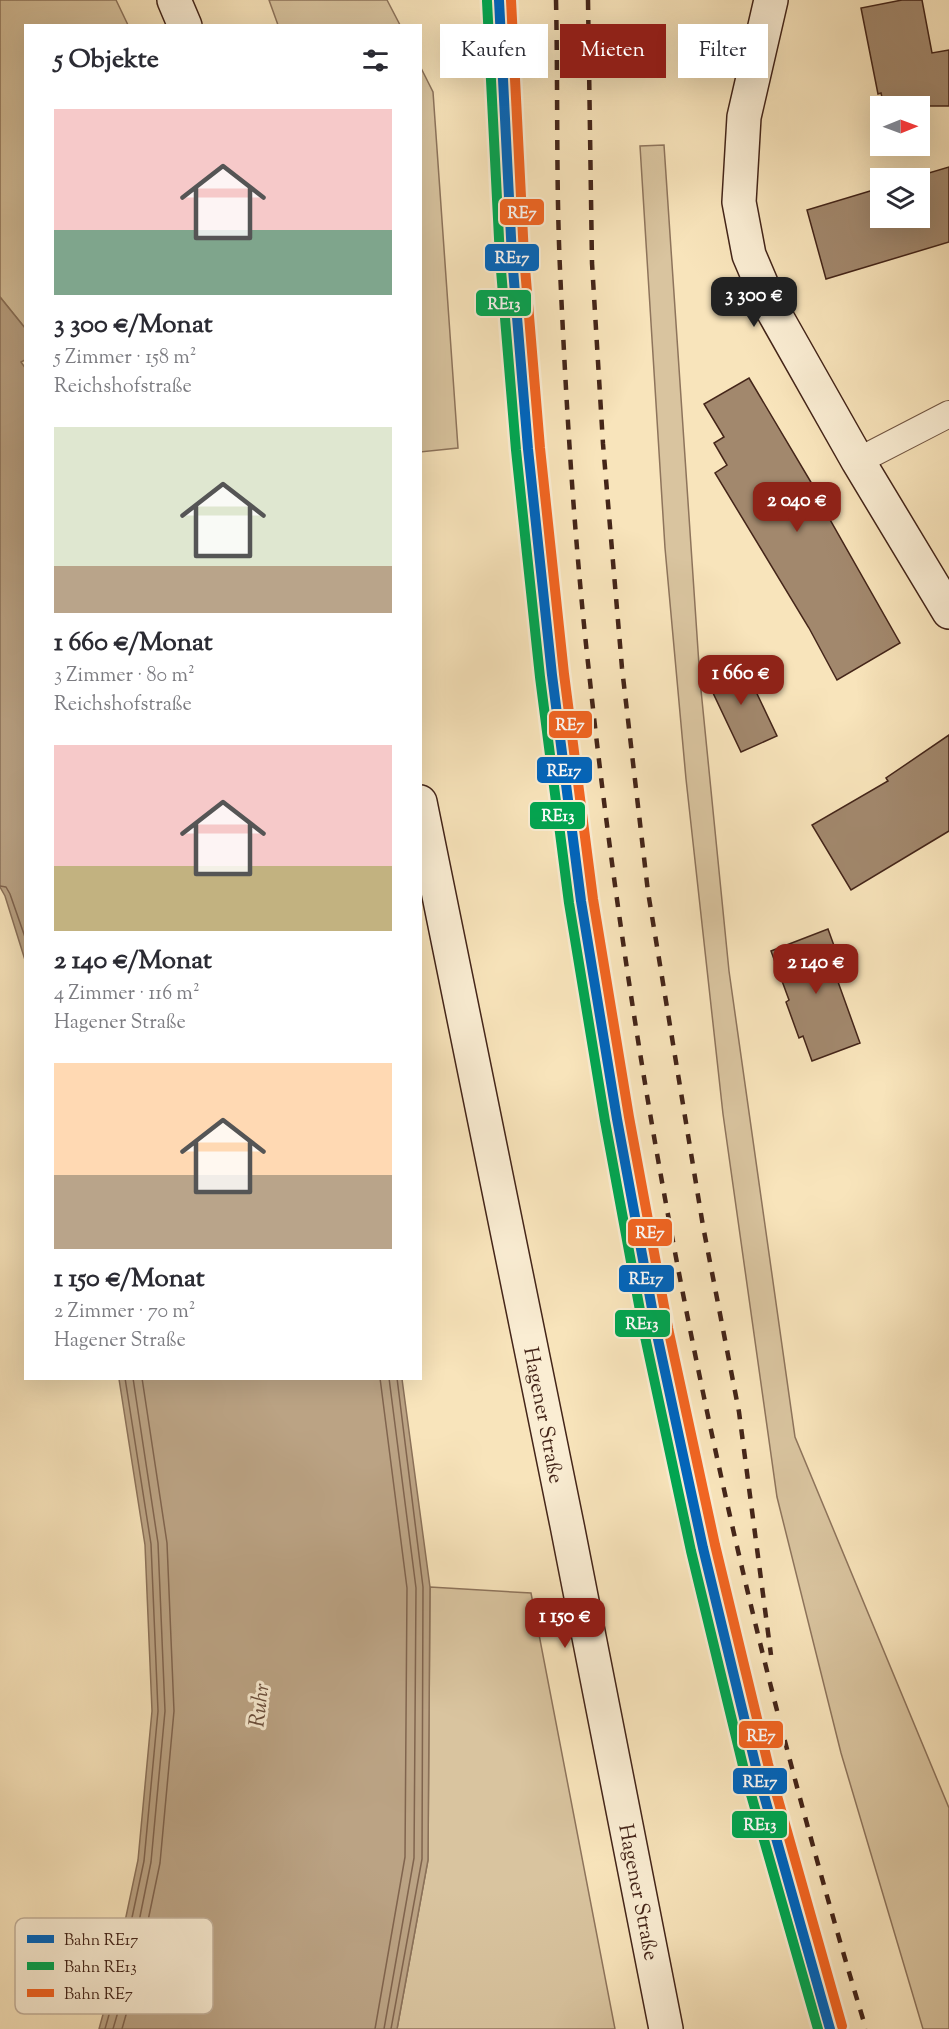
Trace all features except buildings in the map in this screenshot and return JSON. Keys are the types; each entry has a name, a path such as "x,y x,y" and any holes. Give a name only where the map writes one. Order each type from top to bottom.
{"main road":[{"path":"174,0 184,24"},
{"path":"771,0 744,117 739,202 749,255 772,309 858,461 949,612"},
{"name":"Hagener Straße","path":"422,812 666,2029"}],"lane":[{"path":"858,461 949,414"}],"shaded area":[{"path":"0,0 116,0 128,24 24,24 24,327 0,297"},
{"path":"269,0 387,0 399,24 278,24"},
{"path":"422,70 433,92 458,448 422,452"},
{"path":"664,145 700,680 729,971 795,1437 949,1808 949,2029 923,2029 841,1753 777,1497 723,1114 686,779 665,548 640,146"},
{"path":"430,1587 531,1593 615,2029 397,2029 428,1860"}],"water":[{"path":"0,297 24,327 24,360 21,362 24,366 24,957 5,896 0,887"},
{"name":"Ruhr","path":"119,1380 402,1380 430,1587 428,1860 397,2029 99,2029 103,2014 213,2014 213,1918 126,1918 138,1860 152,1711 145,1545"}],"railway":[{"path":"556,0 559,236 575,521 589,672 609,844 634,1016 663,1187 732,1526 773,1695 866,2029"},
{"path":"588,0 592,263 603,444 622,668 648,892 703,1226 739,1412 771,1655"}],"rail line":[{"name":"RE17","path":"499,0 512,257 528,449 552,675 581,901 617,1119 656,1330 703,1548 756,1767 830,2029"},
{"name":"RE7","path":"511,0 524,256 540,448 564,674 593,899 629,1117 668,1328 715,1545 768,1764 842,2026"},
{"name":"RE13","path":"487,1 500,258 516,450 540,677 569,903 605,1121 644,1332 691,1551 744,1770 818,2029"}]}
